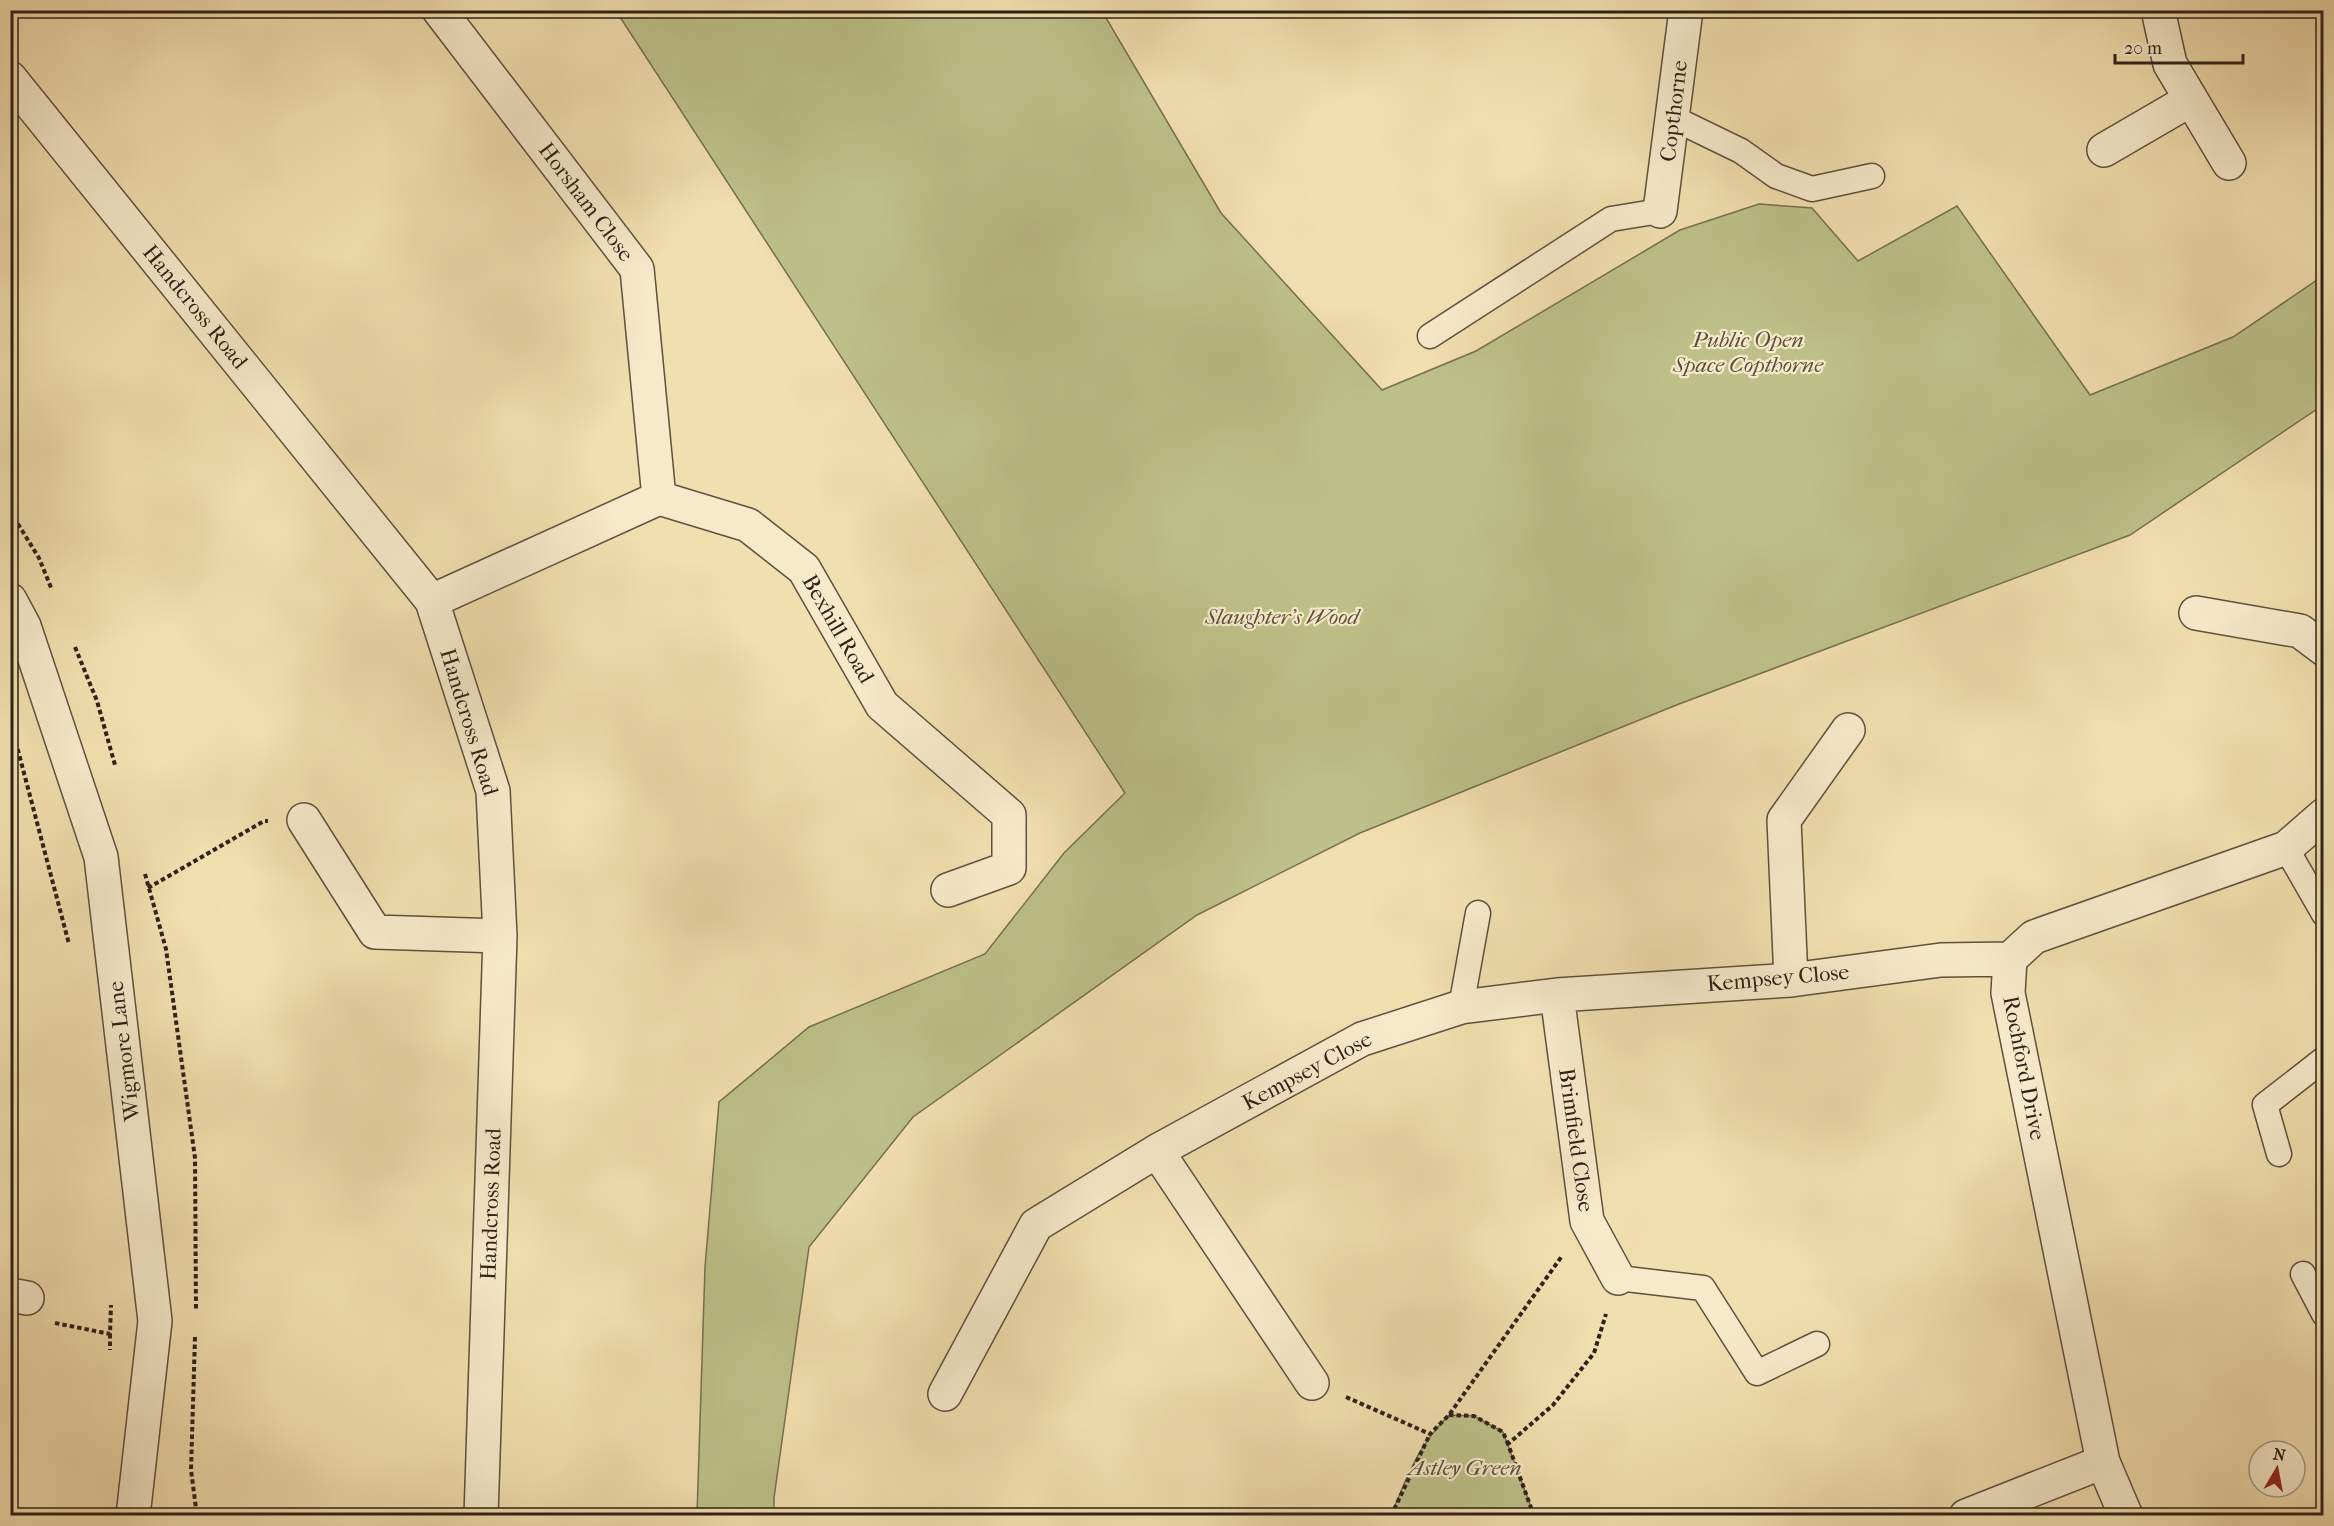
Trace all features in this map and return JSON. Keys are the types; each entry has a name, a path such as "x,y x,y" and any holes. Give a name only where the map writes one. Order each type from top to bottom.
{"street":[{"name":"Horsham Close","path":"439,10 637,269 658,498"},
{"name":"Copthorne","path":"1660,211 1686,10"},
{"path":"2158,10 2170,64 2229,162"},
{"name":"Handcross Road","path":"10,78 432,601 493,791 500,936 481,1515"},
{"path":"2104,150 2190,100"},
{"path":"432,601 658,498"},
{"name":"Bexhill Road","path":"658,498 748,525 804,569 882,705 1009,815 1009,867 948,890"},
{"name":"Wigmore Lane","path":"10,600 24,626 101,856 155,1322 134,1515"},
{"path":"2196,613 2300,631 2324,649"},
{"path":"1791,980 1784,820 1848,730"},
{"path":"2010,959 2034,937 2286,848 2324,815"},
{"path":"304,820 375,932 500,936"},
{"name":"Kempsey Close","path":"945,1394 1036,1225 1157,1151 1362,1038 1461,1007 1557,995 1791,980 1941,960 2010,959"},
{"name":"Rochford Drive","path":"2010,959 2008,993 2103,1462 2126,1515"},
{"name":"Brimfield Close","path":"1557,995 1587,1221 1618,1278"},
{"path":"1157,1151 1312,1383"},
{"path":"1966,1515 2103,1462"}],"lane":[{"path":"1673,118 1741,151 1776,176 1812,189 1872,176"},
{"path":"1430,336 1611,219 1660,211"},
{"path":"2286,848 2324,914"},
{"path":"1461,1007 1478,913"},
{"path":"2279,1154 2265,1105 2324,1059"},
{"path":"2303,1274 2324,1314"},
{"path":"1618,1278 1703,1288 1757,1373 1817,1344"}],"path":[{"path":"11,723 69,944"},
{"path":"148,888 264,821 304,820"},
{"path":"1392,1515 1430,1434 1449,1415 1587,1221"},
{"path":"1508,1444 1553,1405 1594,1353 1618,1278"},
{"path":"19,1296 43,1321 110,1334 111,1298"},
{"path":"1312,1383 1430,1434"},
{"path":"1449,1415 1474,1416 1503,1432 1534,1515"}],"green space":[{"name":"Slaughter's Wood","path":"616,11 1102,11 1221,213 1382,390 1476,351 1680,230 1759,204 1812,208 1858,261 1957,206 2090,395 2233,337 2323,276 2323,405 2130,535 1679,704 1360,833 1197,915 913,1117 809,1247 774,1498 774,1515 697,1515 705,1267 719,1102 809,1027 985,954 1064,853 1125,793"},
{"name":"Astley Green","path":"1449,1415 1474,1416 1503,1432 1534,1515 1391,1515 1421,1450"}],"park label":[{"name":"Public Open Space Copthorne","path":"1748,352"}]}
